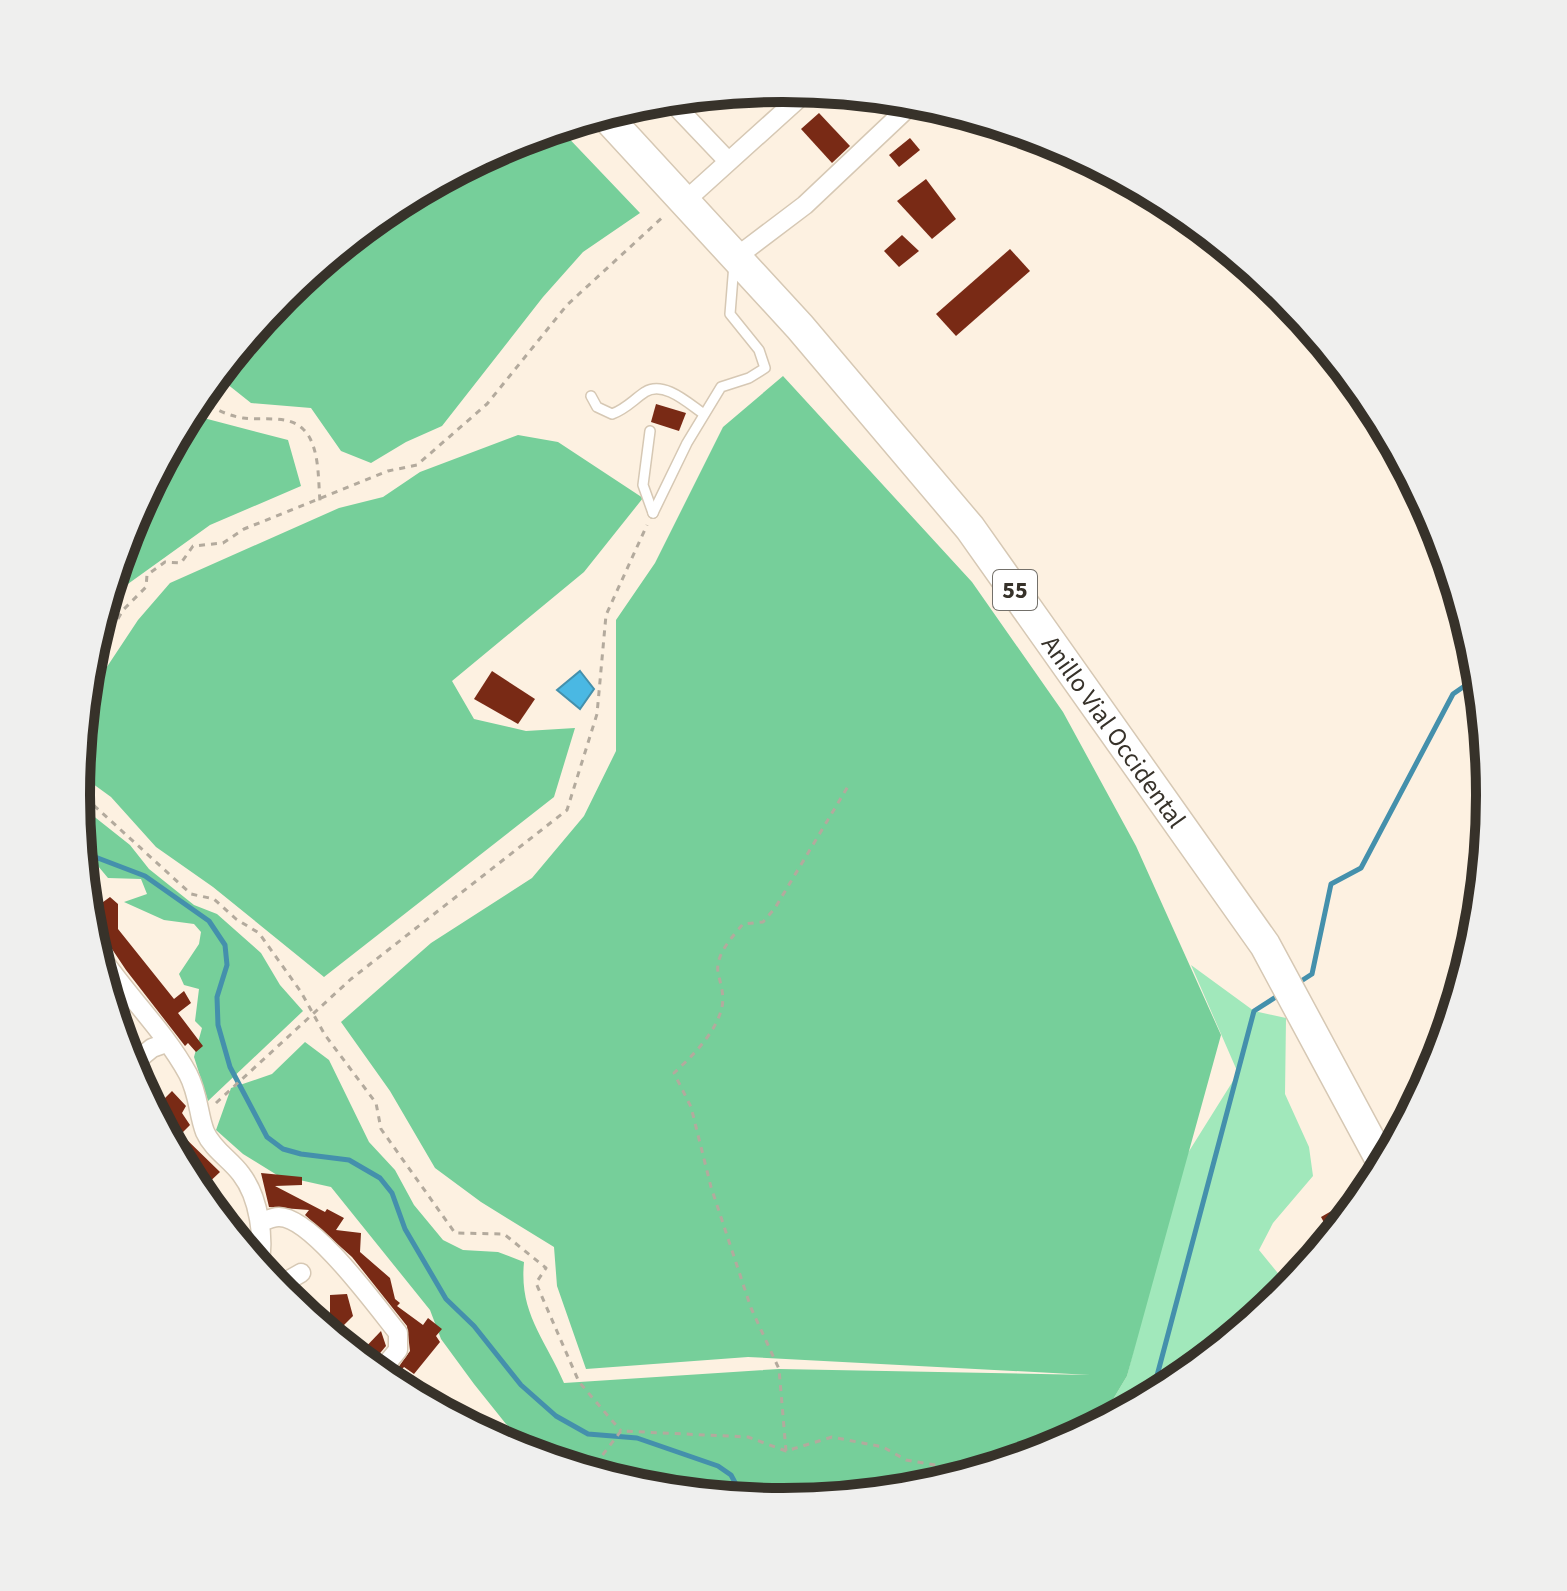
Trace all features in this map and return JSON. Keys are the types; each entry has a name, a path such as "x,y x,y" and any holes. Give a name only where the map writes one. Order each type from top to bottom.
{"highway":[{"name":"Anillo Vial Occidental","path":"613,124 800,327 970,528 1265,945 1377,1153"}],"street":[{"path":"685,201 794,102"},
{"path":"683,110 728,161"},
{"path":"735,258 805,205 903,112"},
{"path":"114,976 190,1078 205,1132 216,1149 241,1174 261,1222 264,1239 262,1253"},
{"path":"141,1057 152,1048 166,1043"},
{"path":"261,1222 280,1217 324,1243 398,1333 398,1350 386,1364"},
{"path":"288,1281 301,1273"}],"lane":[{"path":"653,513 721,387 749,378 765,368 759,350 730,314 735,258"},
{"path":"591,396 597,407 612,414 629,406 647,391 658,389 678,396 704,414"},
{"path":"650,431 643,485 653,513"}],"path":[{"path":"110,633 123,610 146,587 147,575 165,562 181,563 193,546 223,543 244,529 320,501 388,471 417,465 507,384 567,305 650,226 685,201"},
{"path":"210,406 220,413 246,419 282,420 303,428 315,457 320,501"},
{"path":"202,1117 351,979 567,810 597,714 606,615 653,513"},
{"path":"786,1451 779,1369 751,1308 711,1187 691,1107 674,1073 709,1035 721,1013 724,987 717,969 725,946 743,924 763,922 775,908 850,783"},
{"path":"90,802 191,894 214,899 236,919 259,933 325,1035 376,1103 381,1129 455,1233 504,1234 546,1268 536,1283 579,1382 621,1431 748,1437 786,1451 832,1437 883,1447 906,1460 952,1468"},
{"path":"596,1463 621,1431"}],"green space":[{"path":"568,137 640,213 583,252 543,297 442,426 406,442 371,463 341,451 311,408 251,403 226,383 293,305 361,245 437,195 477,174"},
{"path":"783,376 972,582 1063,712 1136,846 1221,1035 1127,1376 1108,1407 1049,1436 1006,1452 919,1476 829,1488 738,1488 648,1476 561,1452 523,1438 506,1424 474,1384 441,1339 430,1310 331,1187 277,1175 243,1154 216,1130 231,1088 272,1074 305,1042 329,1060 369,1142 395,1170 414,1205 443,1240 463,1250 498,1252 524,1262 525,1297 529,1311 564,1383 779,1369 1090,1375 748,1357 586,1369 557,1286 554,1247 481,1202 435,1168 390,1091 341,1022 431,943 532,878 584,816 616,751 616,620 655,563 723,427"},
{"path":"202,418 288,440 301,486 210,525 123,588 143,530 162,489"},
{"path":"518,435 558,442 643,498 584,572 452,681 474,719 526,731 575,728 554,797 324,977 213,887 156,847 111,797 90,782 100,677 138,620 170,583 339,508 383,497 420,472"},
{"path":"90,814 130,845 149,869 194,905 217,914 261,953 280,985 303,1011 208,1101 194,1057 202,1028 195,1021 199,989 184,985 179,974 199,944 201,932 194,924 164,920 124,902 147,894 141,879 108,878 94,865"},
{"path":"1191,965 1254,1011 1286,1018 1285,1094 1309,1147 1313,1176 1273,1223 1259,1250 1282,1278 1206,1346 1108,1407 1127,1376 1181,1164 1238,1073"}],"water":[{"path":"580,671 594,689 580,709 557,690"}],"building":[{"path":"819,113 850,146 832,163 801,129"},
{"path":"910,138 920,150 899,167 889,155"},
{"path":"926,179 956,219 932,239 897,201"},
{"path":"902,235 919,251 899,267 884,251"},
{"path":"1010,249 1030,271 956,336 936,314"},
{"path":"656,404 686,413 679,431 651,422"},
{"path":"492,671 535,699 518,724 474,699"},
{"path":"110,897 118,904 118,929 174,999 184,991 191,1003 178,1013 203,1046 196,1052 188,1043 185,1046 105,938 99,905"},
{"path":"172,1091 186,1106 182,1113 190,1125 181,1134 220,1172 208,1183 183,1142 162,1101"},
{"path":"261,1173 302,1177 302,1185 275,1186 325,1212 327,1209 344,1218 336,1230 361,1233 360,1252 390,1278 395,1299 400,1303 397,1306 423,1325 428,1318 442,1329 436,1336 440,1342 414,1374 404,1367 399,1373 396,1371 410,1351 407,1326 352,1257 305,1215 309,1210 269,1207"},
{"path":"1344,1204 1327,1227 1321,1217"},
{"path":"347,1294 353,1316 341,1328 330,1320 330,1295"},
{"path":"381,1331 386,1346 377,1357 364,1348"}],"waterway":[{"path":"1298,983 1312,974 1331,884 1361,868 1453,694 1468,684"},
{"path":"93,856 145,876 209,921 225,945 227,965 217,997 218,1025 230,1067 267,1137 283,1149 349,1160 380,1178 392,1193 405,1229 446,1299 474,1326 521,1385 556,1416 588,1434 637,1438 718,1466 731,1475 738,1488"},
{"path":"1156,1380 1254,1011 1279,995"}]}
